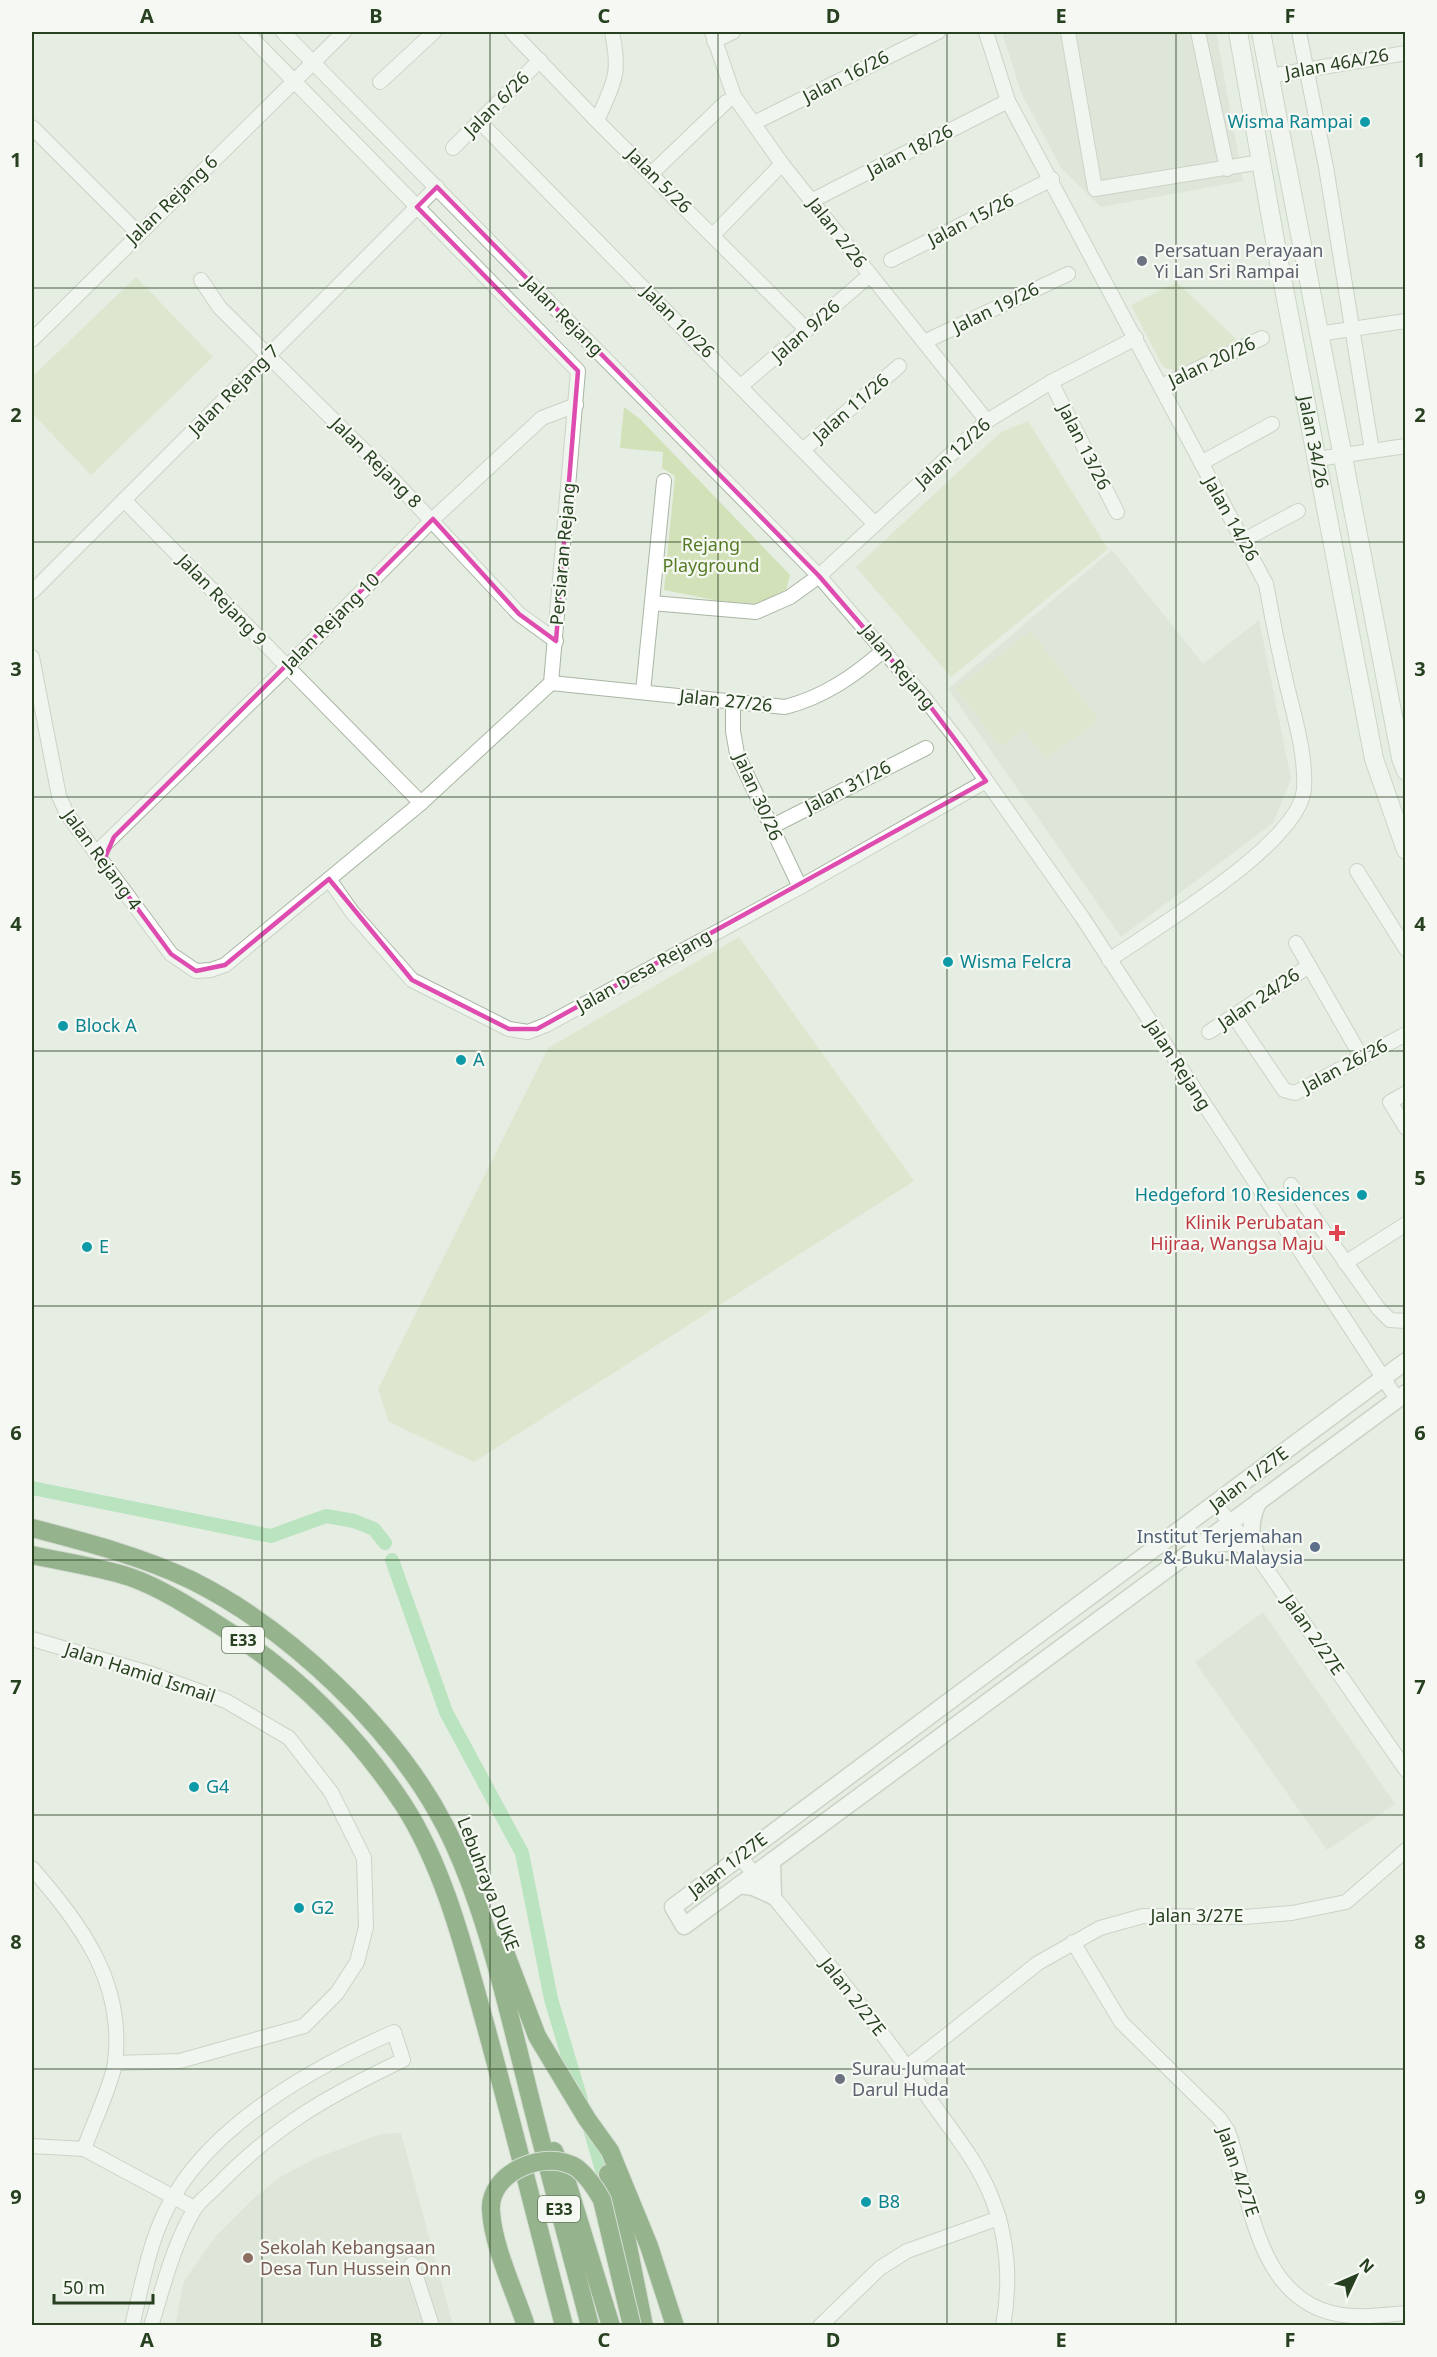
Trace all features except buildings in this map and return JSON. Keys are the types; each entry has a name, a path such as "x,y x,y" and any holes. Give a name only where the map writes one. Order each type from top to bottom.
{"highway":[{"name":"Lebuhraya DUKE","path":"32,1528 133,1555 192,1581 256,1618 309,1660 358,1707 399,1757 431,1802 446,1827 491,1947 590,2325"},
{"name":"E33","path":"32,1555 131,1578 194,1610 255,1648 294,1679 331,1715 403,1805 424,1843 442,1885 471,1973 564,2325"},
{"path":"446,1827 484,1894 537,2036 586,2119 610,2151 628,2194 675,2325"},
{"path":"528,2092 566,2179 610,2325"},
{"path":"586,2119 614,2190 645,2325"},
{"path":"526,2325 496,2238 490,2210 496,2188 511,2173 533,2162 555,2160 576,2168 592,2183 602,2200 632,2325"},
{"path":"510,2279 520,2325"}],"main road":[{"name":"Jalan 34/26","path":"1238,32 1374,759 1406,850"},
{"name":"Jalan 34/26","path":"1261,32 1401,758 1406,771"}],"street":[{"name":"Persiaran Rejang","path":"246,32 296,80 578,371 551,683"},
{"name":"Jalan Rejang","path":"283,32 819,576 884,650 958,742 986,781 1110,960 1383,1378 1401,1396"},
{"name":"Jalan Rejang 6","path":"32,340 344,32"},
{"path":"380,82 434,32"},
{"name":"Jalan 5/26","path":"512,32 597,121 652,173 807,330"},
{"path":"597,121 616,78 618,62 612,32"},
{"path":"713,36 733,32"},
{"name":"Jalan 16/26","path":"754,123 938,32"},
{"name":"Jalan 14/26","path":"986,32 1008,101 1052,179 1266,584 1273,630 1299,739 1304,790 1300,804 1275,837 1242,868 1110,960"},
{"path":"1068,32 1095,189 1261,162"},
{"path":"1198,32 1227,169"},
{"path":"1299,32 1326,167 1372,451"},
{"name":"Jalan 2/26","path":"713,36 734,96 782,164 987,421"},
{"name":"Jalan 46A/26","path":"1269,76 1406,52"},
{"name":"Jalan 6/26","path":"453,148 540,60"},
{"name":"Jalan 18/26","path":"813,200 1008,101"},
{"path":"652,173 726,102"},
{"name":"Jalan 10/26","path":"479,122 875,524"},
{"path":"32,127 138,233"},
{"path":"713,236 782,164"},
{"name":"Jalan 15/26","path":"891,260 1052,179"},
{"name":"Jalan Rejang 7","path":"32,592 437,188"},
{"name":"Jalan 19/26","path":"924,342 1068,274"},
{"name":"Jalan 9/26","path":"741,386 870,275"},
{"name":"Jalan Rejang 8","path":"201,280 220,308 432,519 519,614 556,641"},
{"path":"1318,334 1406,321"},
{"name":"Jalan 12/26","path":"652,603 756,612 790,597 819,576 987,421 1051,382 1136,338"},
{"name":"Jalan 20/26","path":"1161,386 1262,338"},
{"name":"Jalan 11/26","path":"803,450 899,366"},
{"name":"Jalan 13/26","path":"1051,382 1117,512"},
{"name":"Jalan Rejang 10","path":"114,837 288,666 432,519 542,418 576,405"},
{"path":"1201,463 1272,424"},
{"path":"1317,459 1406,446"},
{"path":"643,692 664,481"},
{"name":"Jalan Rejang 9","path":"124,500 421,803"},
{"path":"1244,540 1298,511"},
{"name":"Jalan 27/26","path":"551,683 785,707 798,704 847,681 884,650"},
{"name":"Jalan Rejang 4","path":"32,657 59,796 67,814 171,954 196,971 211,970 225,964 329,879"},
{"path":"329,879 421,803 551,683"},
{"name":"Jalan 30/26","path":"733,703 733,731 737,754 800,887"},
{"name":"Jalan 31/26","path":"771,827 926,748"},
{"name":"Jalan Desa Rejang","path":"329,879 352,912 412,980 509,1029 528,1032 546,1025 800,887 986,781"},
{"path":"82,834 98,838 114,837"},
{"path":"100,858 114,837"},
{"path":"1357,871 1406,949"},
{"path":"1296,943 1362,1058"},
{"name":"Jalan 24/26","path":"1209,1032 1309,966"},
{"name":"Jalan 26/26","path":"1234,1016 1284,1090 1295,1093 1406,1034"},
{"path":"1406,1093 1390,1102 1406,1128"},
{"path":"1291,1185 1345,1263 1384,1314 1398,1322 1406,1321"},
{"path":"1345,1263 1406,1224"},
{"name":"Jalan 1/27E","path":"1401,1396 684,1926 673,1906 1406,1361"},
{"path":"1255,1552 1250,1527 1259,1500"},
{"name":"Jalan 2/27E","path":"1215,1504 1255,1552 1406,1770"},
{"path":"1198,1546 1217,1542 1235,1542 1255,1552"},
{"name":"Jalan Hamid Ismail","path":"32,1639 152,1674 226,1701 289,1738 332,1792 364,1858 366,1927 357,1962 337,1993 304,2026 180,2061 115,2064"},
{"name":"Jalan 3/27E","path":"907,2067 1038,1963 1101,1928 1143,1916 1244,1917 1292,1913 1346,1902 1406,1850"},
{"name":"Jalan 2/27E","path":"740,1857 907,2067 980,2172 999,2218 1005,2247 1007,2279 1003,2325"},
{"path":"739,1886 753,1887 773,1896 772,1861"},
{"path":"32,1868 81,1927 102,1966 114,2013 115,2064 84,2149"},
{"name":"Jalan 4/27E","path":"1073,1942 1121,2022 1219,2118 1228,2131 1260,2240 1272,2267 1288,2290 1308,2305 1334,2313 1366,2316 1406,2313"},
{"path":"132,2325 154,2239 174,2196 206,2153 268,2101 330,2061 394,2032 403,2060 337,2092 278,2129 240,2161 194,2208 171,2264 151,2325"},
{"path":"32,2146 84,2149 194,2208"},
{"path":"820,2325 880,2268 907,2251 999,2218"},
{"path":"412,2264 432,2325"}],"highlighted area":[{"path":"437,187 819,576 921,694 986,781 537,1029 509,1029 412,980 329,879 225,965 196,971 171,954 103,862 114,837 433,519 519,614 556,641 578,371 417,207"}],"shaded area":[{"path":"1002,32 1216,32 1243,181 1101,207 1061,168 1021,92"},
{"path":"1112,550 1203,664 1259,620 1291,779 1273,823 1121,937 948,689"},
{"path":"1263,1612 1395,1804 1327,1850 1195,1662"},
{"path":"401,2133 453,2325 175,2326 184,2281 216,2236 255,2197 280,2177 316,2158 381,2134"}],"green space":[{"path":"136,277 213,357 91,475 32,413 32,377"},
{"path":"1177,282 1237,340 1176,371 1163,367 1131,305"},
{"name":"Rejang Playground","path":"624,407 640,419 790,575 786,590 756,604 720,601 664,590 675,476 662,468 663,452 620,448"},
{"path":"1028,421 1108,549 951,677 856,567 1001,432"},
{"path":"1031,631 1099,720 1046,759 1023,730 1000,747 956,688"},
{"path":"739,937 914,1181 474,1462 389,1422 378,1389 548,1048"}],"waterway":[{"path":"32,1488 271,1536 326,1516 354,1521 374,1529 385,1543"},
{"path":"392,1560 446,1712 522,1853 551,1999 581,2100"},
{"path":"590,2129 606,2183"}],"place":[{"name":"Wisma Rampai","path":"1365,122"},
{"name":"Persatuan Perayaan Yi Lan Sri Rampai","path":"1142,261"},
{"name":"Wisma Felcra","path":"948,962"},
{"name":"Block A","path":"63,1026"},
{"name":"A","path":"461,1060"},
{"name":"Hedgeford 10 Residences","path":"1362,1195"},
{"name":"Klinik Perubatan Hijraa, Wangsa Maju","path":"1337,1233"},
{"name":"E","path":"87,1247"},
{"name":"Institut Terjemahan & Buku Malaysia","path":"1315,1547"},
{"name":"G4","path":"194,1787"},
{"name":"G2","path":"299,1908"},
{"name":"Surau Jumaat Darul Huda","path":"840,2079"},
{"name":"B8","path":"866,2202"},
{"name":"Sekolah Kebangsaan Desa Tun Hussein Onn","path":"248,2258"}]}
